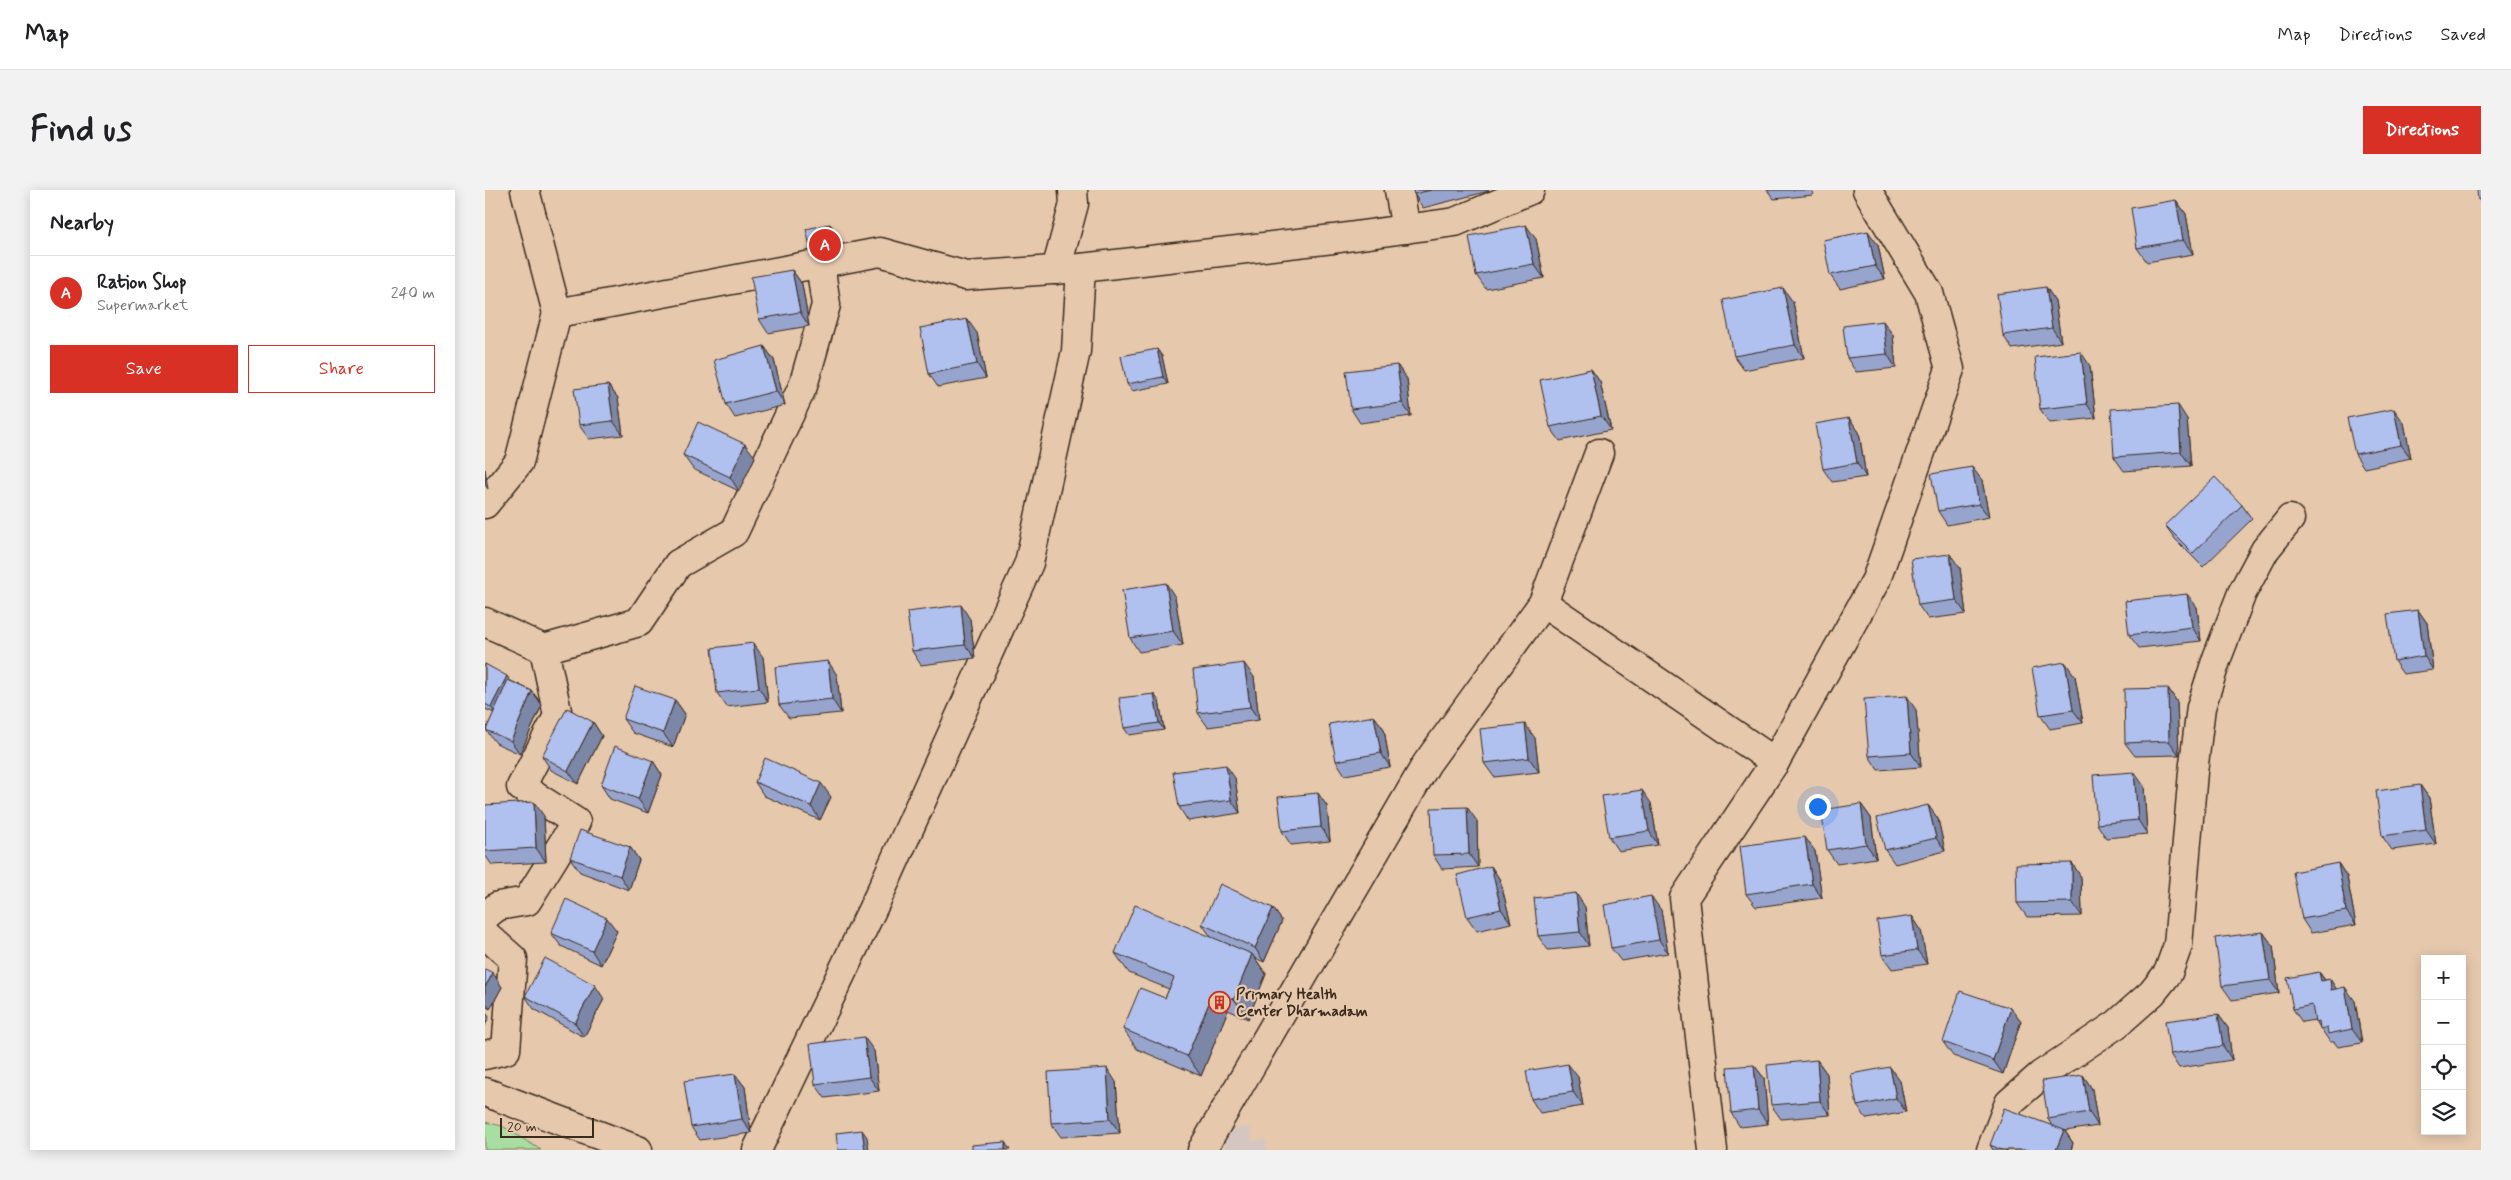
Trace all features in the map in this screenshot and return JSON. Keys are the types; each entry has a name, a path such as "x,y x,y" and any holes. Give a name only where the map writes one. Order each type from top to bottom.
{"street":[{"path":"485,504 519,462 557,314 525,190"},
{"path":"757,1150 881,891 1029,563 1076,351 1069,269 1074,204 1073,190"},
{"path":"1399,190 1406,229"},
{"path":"557,314 880,252 966,276 1069,269 1406,229 1455,222 1530,190"},
{"path":"1713,1150 1684,898 1775,762 1876,580 1951,369 1929,293 1867,190"},
{"path":"485,622 544,649 639,622 678,564 734,532 803,386 826,305 820,263"},
{"path":"1202,1150 1427,763 1543,602 1599,453"},
{"path":"1991,1150 2009,1103 2041,1075 2117,1024 2152,993 2168,973 2178,945 2193,772 2201,707 2217,658 2242,593 2265,550 2290,519"},
{"path":"1543,602 1775,762"},
{"path":"485,916 498,906 527,901 576,822 521,787 558,716 544,649"},
{"path":"485,934 513,958 507,1050 485,1055"},
{"path":"485,1092 638,1150"}],"shaded area":[{"path":"1250,1127 1252,1141 1266,1140 1267,1150 1217,1150 1225,1148 1223,1130"}],"green space":[{"path":"485,1122 502,1126 541,1150 485,1150"}],"building":[{"path":"1413,190 1431,190 1414,194"},
{"path":"2477,190 2481,190 2481,200 2478,200"},
{"path":"2176,200 2183,240 2137,248 2131,208"},
{"path":"830,224 834,246 811,251 806,229"},
{"path":"1526,225 1534,264 1476,275 1469,236"},
{"path":"1868,231 1875,266 1830,275 1823,240"},
{"path":"792,270 800,312 759,319 751,277"},
{"path":"2046,287 2052,328 2003,335 1997,294"},
{"path":"1783,288 1795,345 1734,356 1723,300"},
{"path":"967,319 977,364 929,374 920,328"},
{"path":"1883,321 1887,354 1847,358 1843,326"},
{"path":"764,346 776,391 726,404 714,360"},
{"path":"1157,349 1163,377 1127,384 1121,356"},
{"path":"2081,352 2087,404 2040,409 2035,357"},
{"path":"1397,365 1402,403 1351,409 1346,371"},
{"path":"1591,369 1601,416 1550,427 1540,380"},
{"path":"608,385 613,421 579,425 574,389"},
{"path":"2178,405 2181,452 2114,457 2111,409"},
{"path":"2394,409 2401,445 2355,454 2347,418"},
{"path":"1849,418 1857,463 1823,469 1815,424"},
{"path":"698,422 745,444 730,477 683,455"},
{"path":"1972,467 1979,504 1938,511 1931,474"},
{"path":"2215,477 2242,505 2193,553 2165,525"},
{"path":"1950,554 1956,600 1918,605 1911,559"},
{"path":"1166,583 1173,631 1130,638 1122,590"},
{"path":"2187,594 2192,627 2129,635 2125,601"},
{"path":"961,605 965,645 912,651 907,612"},
{"path":"2418,610 2424,656 2394,661 2387,614"},
{"path":"753,643 759,688 717,693 712,648"},
{"path":"828,661 832,699 779,705 775,667"},
{"path":"2065,662 2073,710 2040,715 2032,668"},
{"path":"1244,663 1250,707 1198,713 1193,670"},
{"path":"485,664 507,676 491,707 485,704"},
{"path":"508,680 532,691 511,741 486,730"},
{"path":"635,686 675,700 663,733 623,719"},
{"path":"2168,688 2169,741 2125,743 2124,689"},
{"path":"1154,694 1159,723 1124,728 1119,698"},
{"path":"1907,696 1911,753 1869,756 1864,699"},
{"path":"567,708 593,722 568,771 542,756"},
{"path":"1374,716 1381,753 1336,761 1329,724"},
{"path":"1525,724 1529,758 1484,763 1480,729"},
{"path":"615,746 653,761 638,799 601,785"},
{"path":"765,758 821,783 811,806 755,782"},
{"path":"1226,765 1231,800 1179,807 1173,772"},
{"path":"2134,772 2138,820 2097,824 2093,775"},
{"path":"2420,785 2426,830 2382,836 2376,791"},
{"path":"1642,790 1649,831 1609,837 1602,796"},
{"path":"1318,793 1321,827 1282,831 1278,797"},
{"path":"534,802 536,848 485,851 485,805"},
{"path":"1861,804 1866,844 1827,850 1821,810"},
{"path":"1928,805 1936,838 1885,850 1877,818"},
{"path":"1467,807 1469,854 1433,855 1431,808"},
{"path":"580,830 630,847 620,876 570,858"},
{"path":"1805,837 1812,884 1746,894 1740,846"},
{"path":"2072,863 2072,902 2017,903 2016,864"},
{"path":"2338,863 2346,911 2302,919 2293,872"},
{"path":"1491,866 1501,909 1467,917 1457,875"},
{"path":"1220,884 1273,908 1255,948 1202,924"},
{"path":"1576,893 1580,932 1538,936 1534,898"},
{"path":"1651,896 1659,940 1611,948 1604,905"},
{"path":"566,899 607,918 592,951 551,933"},
{"name":"Primary Health Center Dharmadam","path":"1135,905 1252,954 1234,999 1214,991 1187,1056 1123,1029 1140,988 1165,998 1174,978 1115,953"},
{"path":"1912,916 1917,950 1882,955 1877,921"},
{"path":"2263,932 2270,980 2222,986 2215,938"},
{"path":"545,958 595,985 575,1023 525,996"},
{"path":"485,969 493,973 485,987"},
{"path":"2319,972 2321,981 2330,979 2331,990 2345,987 2352,1029 2328,1034 2327,1027 2320,1029 2319,1021 2315,1022 2312,1005 2293,1009 2287,978"},
{"path":"1960,991 2011,1008 1993,1060 1943,1042"},
{"path":"2218,1014 2223,1046 2170,1054 2165,1021"},
{"path":"864,1037 869,1077 815,1084 810,1044"},
{"path":"1817,1060 1820,1101 1771,1105 1767,1065"},
{"path":"1568,1064 1573,1092 1531,1099 1526,1071"},
{"path":"1754,1065 1758,1110 1731,1113 1727,1067"},
{"path":"1890,1067 1896,1098 1857,1106 1851,1074"},
{"path":"1107,1068 1110,1119 1051,1123 1048,1072"},
{"path":"735,1074 742,1119 691,1127 684,1081"},
{"path":"2083,1075 2089,1112 2048,1119 2042,1081"},
{"path":"2004,1108 2064,1130 2056,1150 2002,1150 1990,1145"},
{"path":"862,1130 865,1150 838,1150 836,1133"},
{"path":"1005,1142 1005,1150 972,1150 972,1145"}],"place":[{"name":"Ration Shop","path":"825,245"},
{"name":"Primary Health Center Dharmadam","path":"1220,1003"}]}
